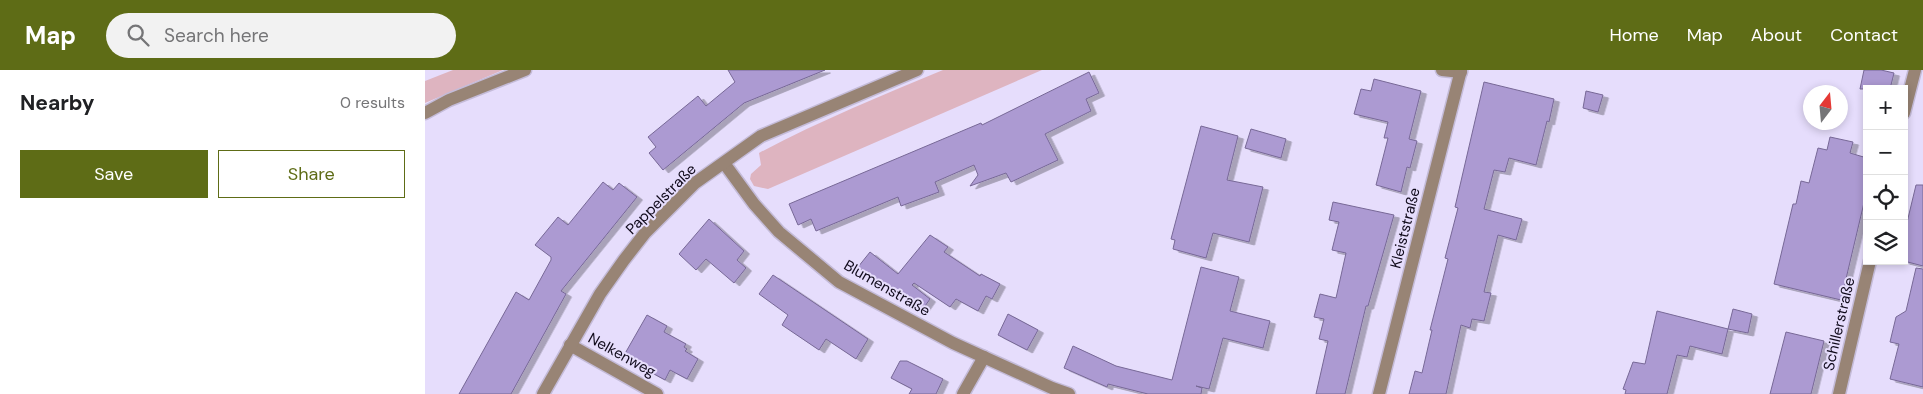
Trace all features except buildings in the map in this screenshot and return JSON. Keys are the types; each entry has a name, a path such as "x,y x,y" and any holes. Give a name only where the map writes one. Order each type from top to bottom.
{"street":[{"path":"425,113 449,100 525,70"},
{"name":"Pappelstraße","path":"543,394 600,294 645,233 695,183 761,136 917,70"},
{"path":"1442,70 1461,71"},
{"path":"1908,97 1915,70"},
{"name":"Kleiststraße","path":"1379,394 1461,71"},
{"name":"Blumenstraße","path":"724,163 754,204 779,232 839,282 953,343 1069,394"},
{"name":"Schillerstraße","path":"1839,394 1869,265"},
{"name":"Nelkenweg","path":"570,345 657,394"},
{"path":"963,394 984,357"}],"shaded area":[{"path":"453,70 503,70 425,103 425,81"},
{"path":"943,70 1042,70 768,189 754,186 750,179 751,174 761,165 759,153 873,99"}]}
